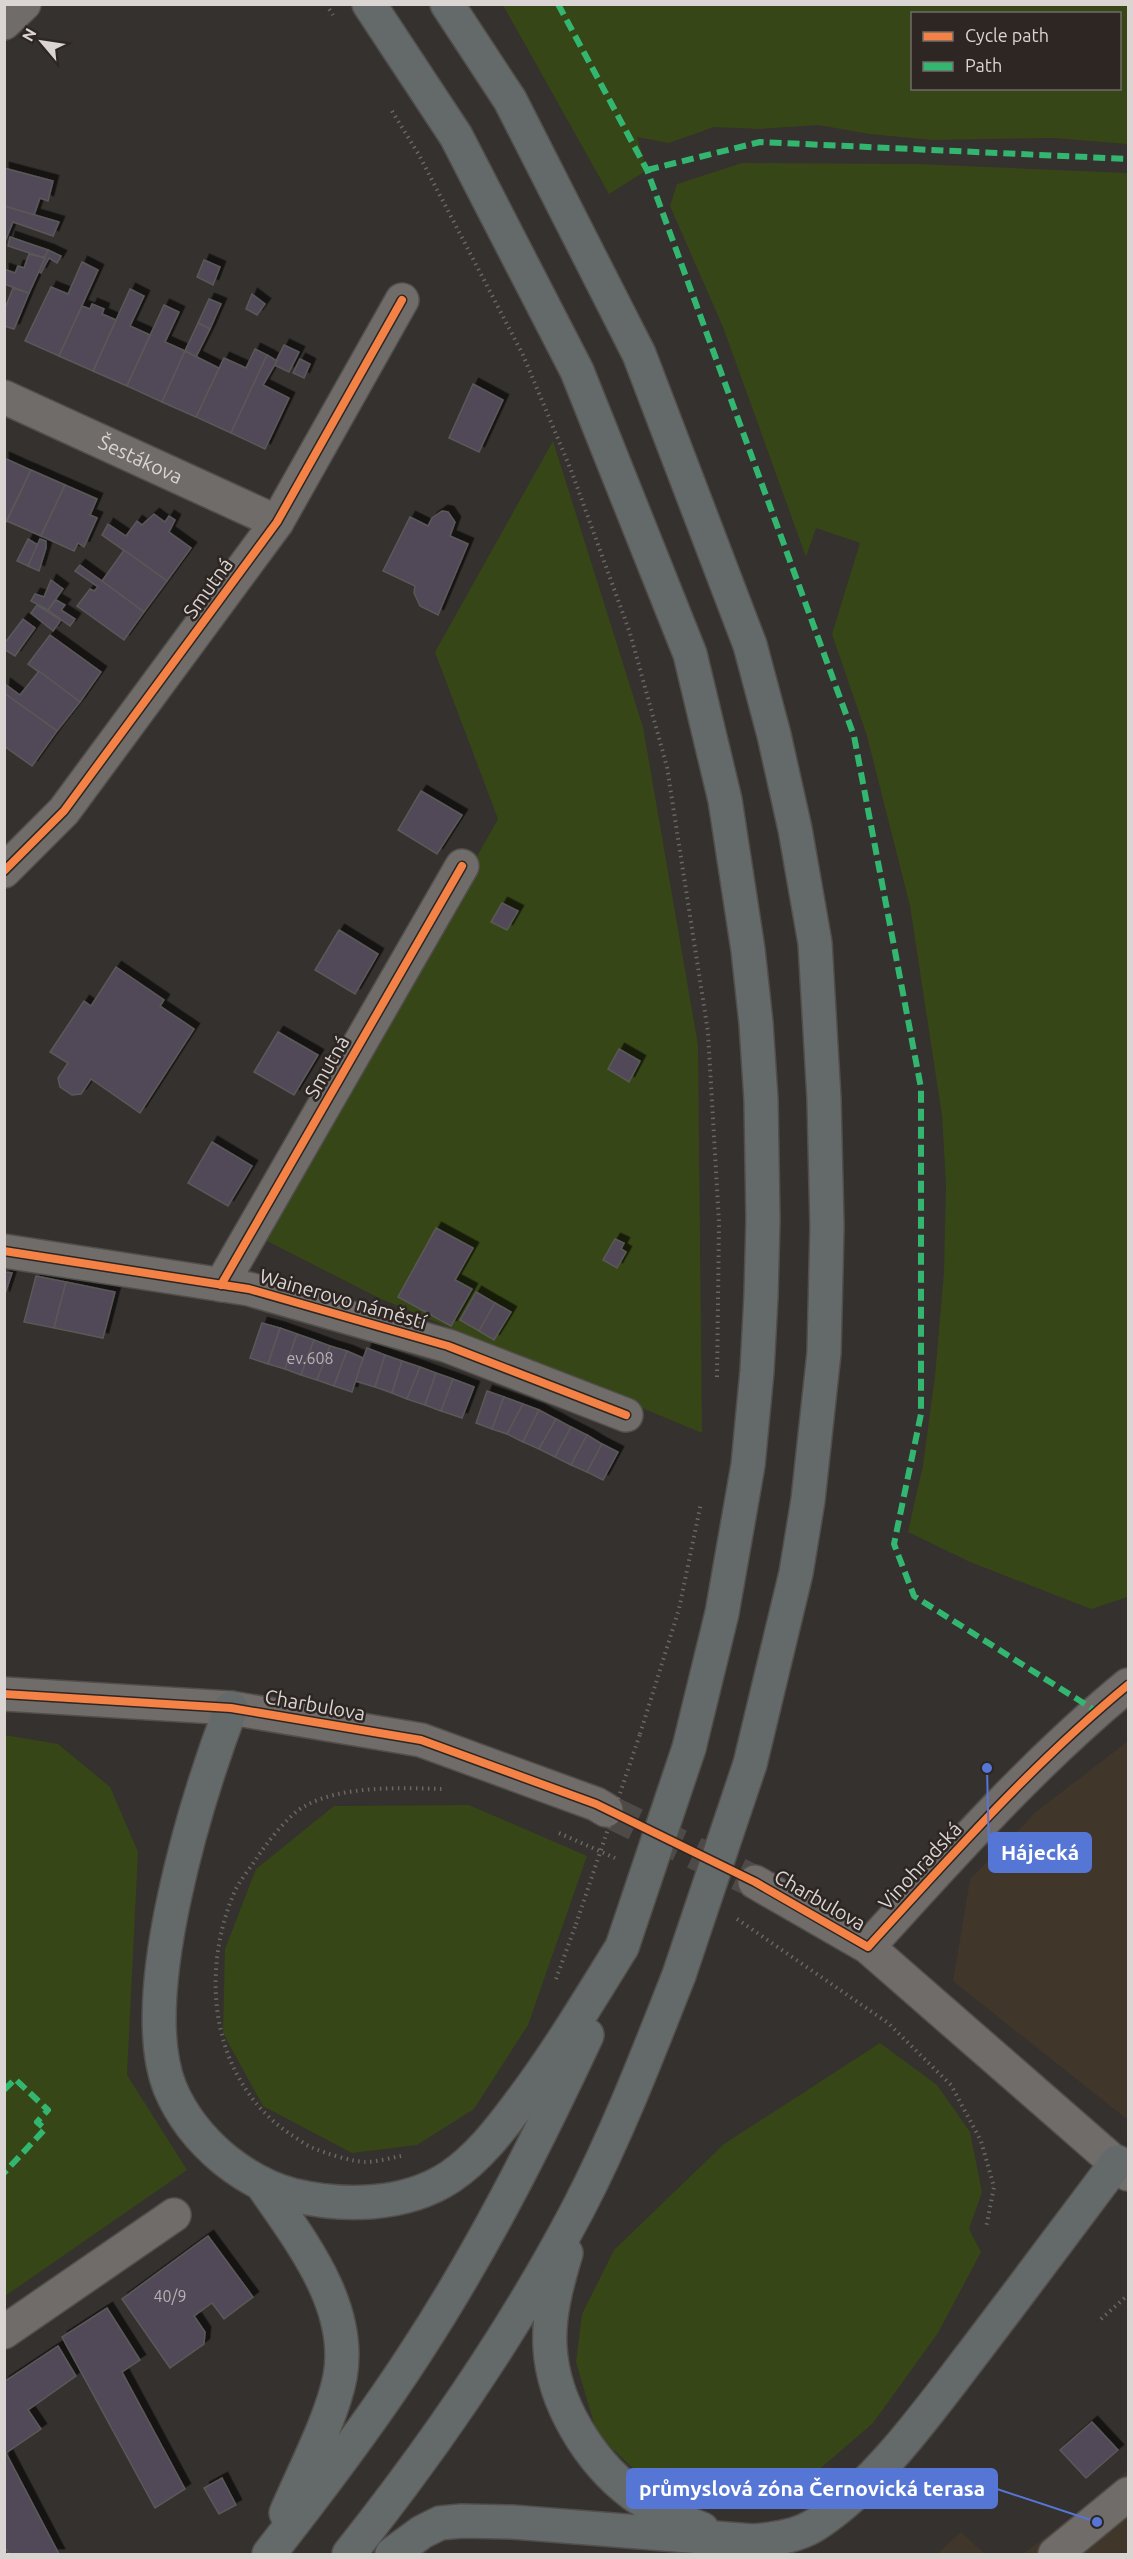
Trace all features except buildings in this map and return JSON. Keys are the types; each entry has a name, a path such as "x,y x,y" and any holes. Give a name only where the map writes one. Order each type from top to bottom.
{"highway":[{"path":"269,2554 303,2511 416,2353 473,2259 557,2100 590,2030 622,1947 689,1748 722,1613 748,1465 761,1296 762,1144 756,1023 747,939 725,800 690,654 577,371 456,136 369,4"},
{"path":"350,2554 424,2454 479,2374 530,2293 578,2209 614,2133 679,1975 750,1764 775,1668 796,1573 808,1500 824,1353 827,1227 825,1099 814,943 795,829 777,747 750,645 639,354 510,100 447,4"},
{"path":"231,1708 213,1756 184,1862 164,1965 158,2026 162,2058 170,2087 180,2110 211,2148 235,2168 285,2193 310,2199 358,2202 411,2195 449,2178 485,2147 541,2075 622,1947"},
{"path":"392,2554 422,2532 440,2523 462,2521 512,2522 732,2540 778,2539 817,2524 843,2504 868,2480 941,2395 1123,2168"},
{"path":"261,2183 305,2248 326,2287 339,2331 342,2354 340,2377 330,2407 269,2554"},
{"path":"578,2209 558,2282 550,2328 552,2360 569,2414 602,2465 632,2493 681,2521 732,2540"}],"street":[{"path":"4,23 24,4"},
{"name":"Smutná","path":"4,871 64,811 277,522 402,300"},
{"name":"Šestákova","path":"4,397 277,522"},
{"name":"Smutná","path":"221,1285 462,866"},
{"name":"Wainerovo náměstí","path":"4,1251 249,1288 448,1346 626,1415"},
{"name":"Vinohradská","path":"868,1947 1013,1792 1096,1711 1128,1685"},
{"name":"Charbulova","path":"4,1694 231,1708 421,1740 596,1804 606,1810"},
{"name":"Charbulova","path":"756,1882 868,1947 1123,2168"},
{"path":"4,2332 174,2215"},
{"path":"1055,2554 1128,2494"}],"path":[{"path":"327,4 339,24"},
{"path":"388,105 424,165 523,355 545,407 571,470 630,633 667,766 708,1032 719,1223 717,1387"},
{"path":"553,1988 640,1734 679,1609 704,1492"},
{"path":"410,2155 364,2162 312,2148 271,2121 242,2086 226,2049 215,2003 218,1954 226,1912 235,1890 268,1840 304,1806 347,1792 403,1788 453,1790"},
{"path":"552,1829 626,1863"},
{"path":"732,1917 888,2023 951,2085 981,2141 994,2187 986,2228"},
{"path":"1101,2319 1128,2295"}],"shaded area":[{"path":"1128,1741 1128,2120 953,1981 970,1879 1037,1811"},
{"path":"1128,2469 1128,2554 1023,2554 1107,2490"},
{"path":"961,2532 985,2554 937,2554"}],"green space":[{"path":"503,5 1128,5 1128,144 1053,138 932,140 870,134 818,125 759,129 714,127 669,143 637,137 647,170 609,194"},
{"path":"742,163 917,164 1128,173 1128,1597 1091,1609 970,1562 908,1532 923,1465 935,1376 944,1272 946,1184 942,1116 910,906 867,736 832,634 860,543 816,528 806,557 723,327 670,206 677,184"},
{"path":"553,441 643,727 698,1045 702,1433 379,1298 263,1239 498,819 435,652"},
{"path":"4,1735 58,1744 110,1787 138,1852 127,2075 187,2170 5,2296"},
{"path":"469,1805 587,1856 528,2025 474,2109 417,2145 352,2153 263,2106 223,2033 225,1949 256,1869 334,1806"},
{"path":"880,2043 937,2085 970,2132 982,2192 969,2229 981,2252 938,2333 873,2423 807,2480 755,2500 707,2506 640,2475 597,2434 576,2362 582,2314 614,2250 724,2144"}],"tunnel":[{"path":"606,1810 755,1882"}],"marked path":[{"path":"558,4 647,170 854,736 921,1088 921,1414 894,1544 914,1596 1096,1711"},
{"path":"647,170 760,142 1128,159"},
{"path":"4,2090 15,2079 48,2110 37,2122 45,2129 4,2173"}],"cycle path":[{"path":"4,871 64,811 277,522 402,300"},
{"path":"221,1285 462,866"},
{"path":"4,1251 249,1289 448,1346 626,1415"},
{"path":"4,1694 231,1708 421,1740 596,1804 755,1882 868,1947 1026,1778 1128,1685"}],"place":[{"name":"Hájecká","path":"987,1768"},
{"name":"průmyslová zóna Černovická terasa","path":"1097,2522"}]}
